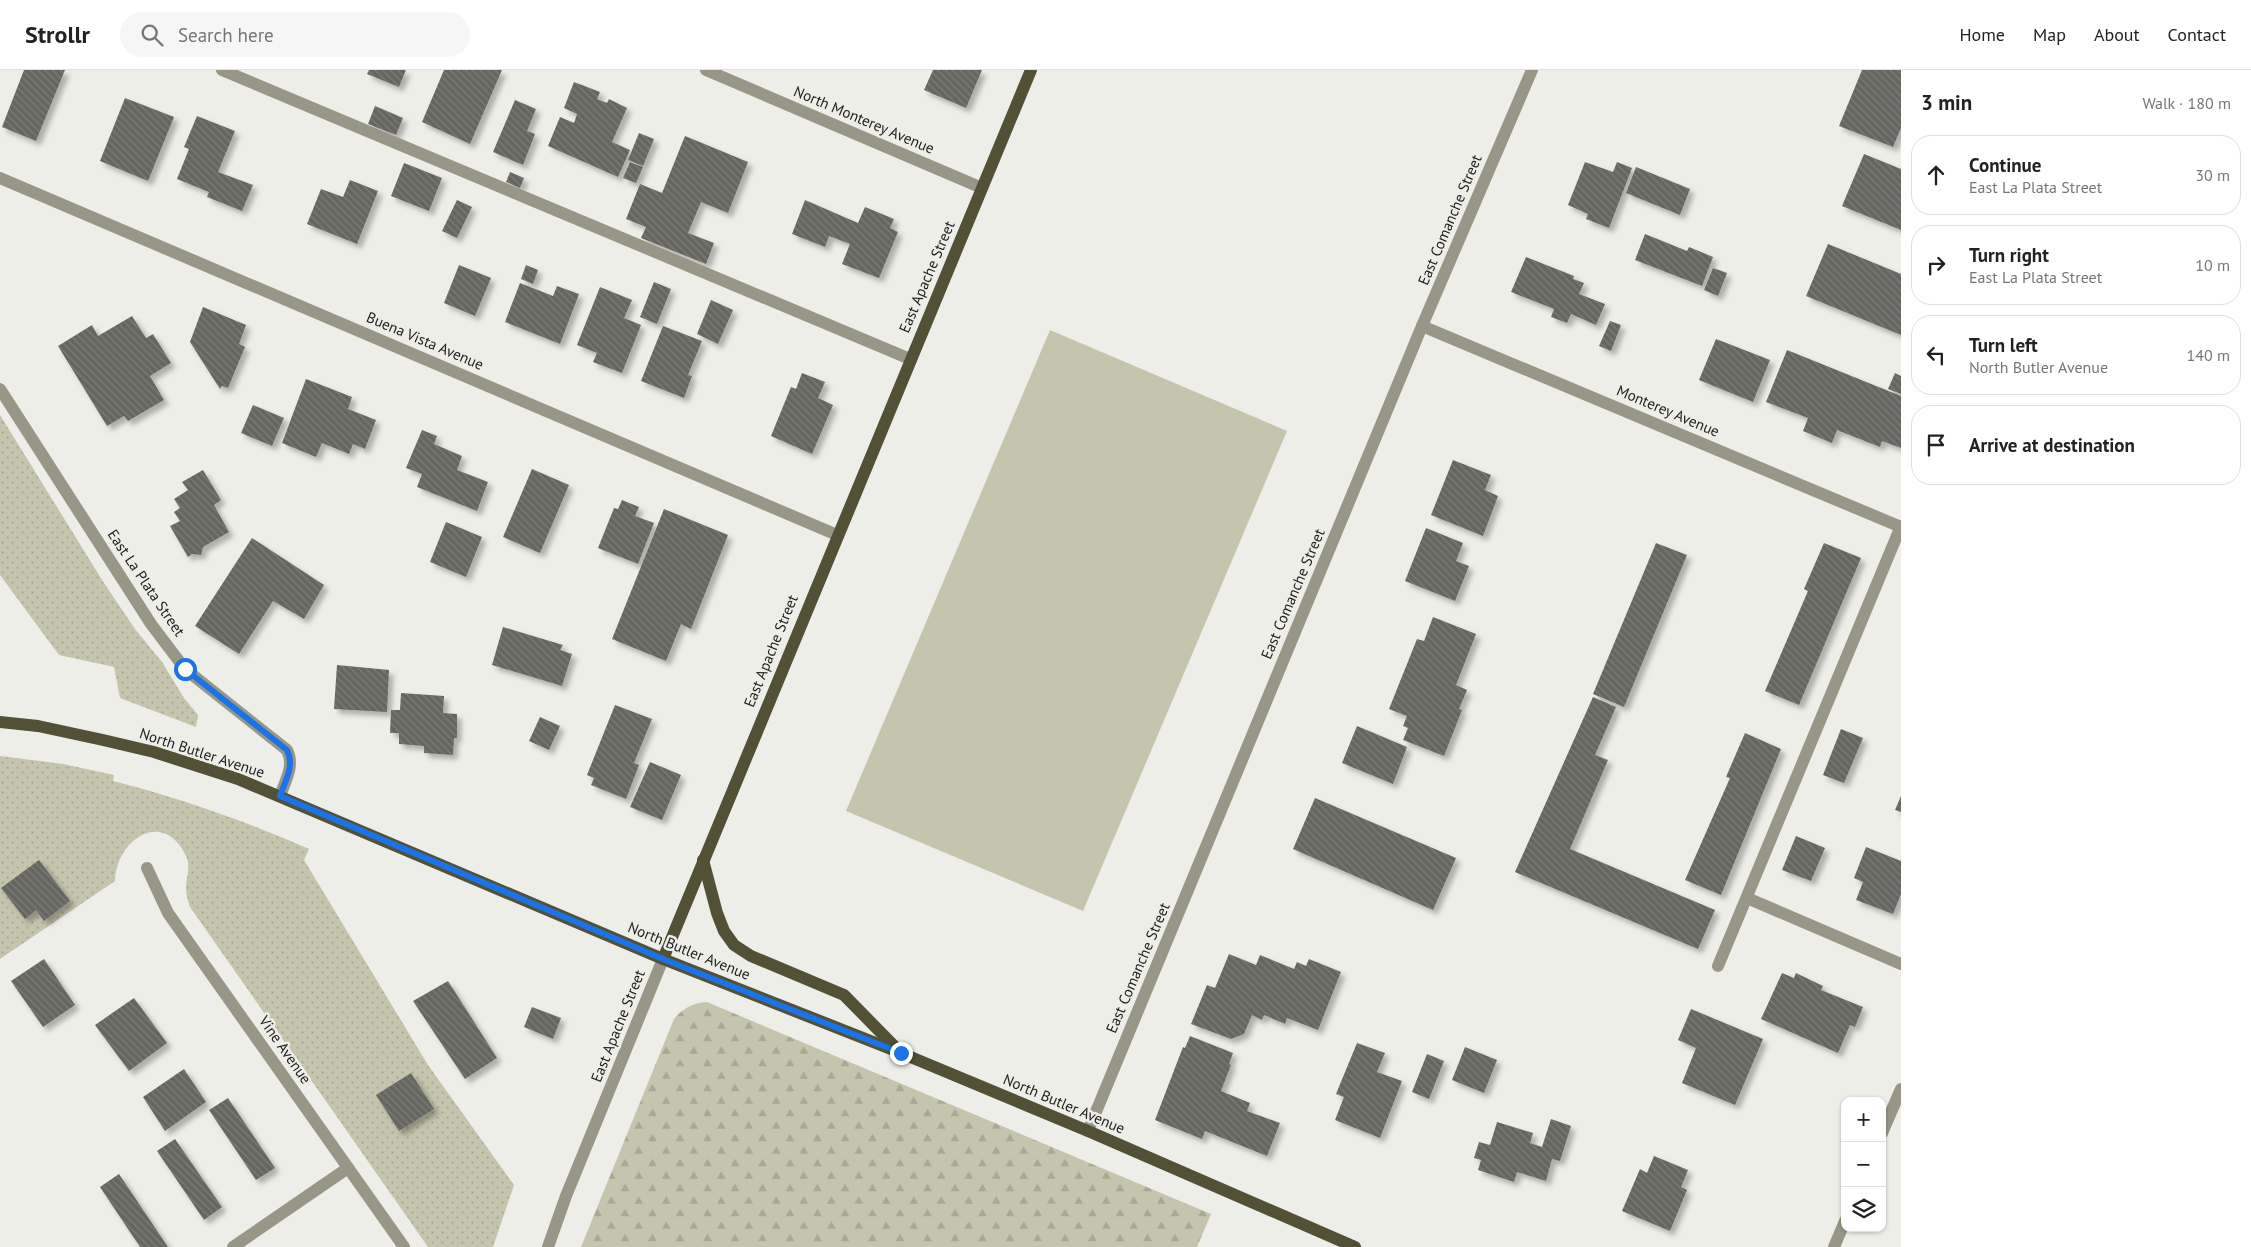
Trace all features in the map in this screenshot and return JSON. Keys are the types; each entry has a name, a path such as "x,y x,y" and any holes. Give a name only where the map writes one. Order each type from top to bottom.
{"main road":[{"name":"East Apache Street","path":"663,959 1031,70"},
{"name":"North Butler Avenue","path":"0,722 38,726 154,752 280,796 663,959 901,1053 1088,1131 1355,1247"},
{"path":"703,860 717,913 724,931 734,945 751,956 844,995 901,1053"}],"street":[{"path":"222,70 910,359"},
{"name":"North Monterey Avenue","path":"706,70 982,188"},
{"name":"East Comanche Street","path":"1088,1131 1422,326 1532,70"},
{"name":"Buena Vista Avenue","path":"0,178 837,535"},
{"name":"Monterey Avenue","path":"1422,326 1901,527"},
{"name":"East La Plata Street","path":"0,389 151,624 185,669 287,750 290,758 290,768 280,796"},
{"path":"1718,966 1748,898 1901,527"},
{"name":"Vine Avenue","path":"147,868 168,913 404,1247"},
{"path":"1748,898 1901,964"},
{"name":"East Apache Street","path":"548,1247 566,1196 663,959"},
{"path":"1886,1124 1901,1089"},
{"path":"233,1247 348,1168"},
{"path":"1834,1247 1841,1230"}],"green space":[{"path":"1050,330 1287,431 1083,911 846,811"},
{"path":"0,415 104,583 135,629 162,662 184,698 198,715 196,727 120,698 114,667 59,655 0,575"},
{"path":"0,756 63,764 114,775 113,781 212,811 309,849 304,860 428,1065 514,1185 493,1247 428,1247 190,907 186,891 187,858 175,841 164,833 153,832 142,835 123,853 117,866 115,881 0,959"},
{"path":"707,1002 1211,1214 1197,1247 581,1247 674,1019 689,1007"}],"building":[{"path":"24,70 65,70 36,141 2,127"},
{"path":"369,70 406,70 399,87 367,74"},
{"path":"444,70 502,70 470,144 422,122"},
{"path":"933,70 982,70 966,108 924,90"},
{"path":"1862,70 1901,70 1901,128 1893,147 1839,126"},
{"path":"574,82 600,92 597,99 607,103 609,99 627,108 612,142 630,150 618,177 548,146 560,117 574,123 577,114 564,108"},
{"path":"125,98 174,117 148,181 100,161"},
{"path":"515,100 536,109 527,131 535,134 523,165 493,152"},
{"path":"375,106 403,118 396,135 368,124"},
{"path":"197,116 235,131 218,172 253,185 242,211 207,197 209,192 177,179 189,149 184,147"},
{"path":"639,133 654,139 643,166 628,160"},
{"path":"685,136 748,162 728,213 701,202 688,233 714,243 706,264 641,238 646,227 626,219 640,184 662,193"},
{"path":"1864,154 1901,169 1901,230 1842,206"},
{"path":"630,162 643,167 636,183 623,178"},
{"path":"1585,162 1613,172 1617,162 1632,168 1609,228 1586,219 1588,214 1568,205"},
{"path":"404,163 442,178 429,211 391,196"},
{"path":"1636,167 1690,189 1680,215 1626,193"},
{"path":"510,172 524,178 520,188 506,182"},
{"path":"350,180 378,191 357,244 307,224 321,189 343,197"},
{"path":"457,200 472,207 457,238 442,231"},
{"path":"805,200 858,223 865,207 894,219 890,228 898,232 879,278 842,264 850,244 829,236 825,247 792,234"},
{"path":"1645,234 1687,251 1689,247 1713,257 1702,286 1635,260"},
{"path":"1828,244 1901,274 1901,335 1806,296"},
{"path":"1526,257 1574,276 1573,279 1584,283 1579,294 1605,304 1596,325 1571,314 1567,323 1551,317 1554,309 1511,292"},
{"path":"459,265 491,278 475,316 444,303"},
{"path":"526,265 538,270 533,284 521,279"},
{"path":"1713,268 1727,273 1718,296 1704,290"},
{"path":"654,282 671,289 657,324 640,317"},
{"path":"520,283 553,296 557,286 579,294 560,344 505,322"},
{"path":"600,287 632,300 624,318 641,325 622,373 593,362 597,353 577,345"},
{"path":"711,300 733,310 718,344 697,334"},
{"path":"203,307 246,325 239,344 245,347 228,388 222,386 220,389 190,342"},
{"path":"132,316 146,338 153,334 171,363 150,376 164,400 128,421 124,416 107,426 58,346 92,325 98,336"},
{"path":"1610,321 1621,325 1611,351 1599,346"},
{"path":"663,326 702,341 688,375 692,376 684,398 641,381"},
{"path":"1716,339 1770,360 1753,402 1699,380"},
{"path":"1787,350 1901,396 1901,448 1882,441 1880,447 1837,430 1832,443 1803,431 1808,418 1766,402"},
{"path":"802,373 825,382 818,398 833,405 812,454 771,436 791,387 796,389"},
{"path":"1895,373 1901,376 1901,394 1888,389"},
{"path":"306,379 352,397 348,409 376,420 365,449 353,444 349,454 322,443 316,457 282,443"},
{"path":"253,405 284,418 272,446 241,433"},
{"path":"422,430 437,436 434,444 462,456 457,470 488,482 477,511 417,487 422,474 406,468"},
{"path":"1453,460 1491,475 1485,490 1498,496 1483,536 1431,515"},
{"path":"532,469 569,485 540,553 503,537"},
{"path":"203,470 221,500 214,505 229,532 203,547 201,555 192,554 188,557 170,526 180,521 174,512 180,508 174,499 188,490 182,482"},
{"path":"622,500 639,507 635,516 654,523 638,564 598,548 614,508 618,509"},
{"path":"664,509 728,535 691,629 681,624 666,661 612,639"},
{"path":"446,522 482,537 466,577 430,562"},
{"path":"1426,528 1463,543 1456,561 1469,566 1455,601 1405,581"},
{"path":"252,538 324,585 304,619 273,601 239,654 195,626"},
{"path":"1656,543 1687,555 1624,707 1593,694"},
{"path":"1824,543 1861,558 1799,705 1765,691 1808,591 1804,589"},
{"path":"1433,617 1476,634 1456,685 1467,690 1459,709 1462,710 1444,756 1403,740 1408,728 1403,726 1407,716 1389,709 1417,639 1424,641"},
{"path":"503,627 563,645 560,650 572,654 562,686 492,665"},
{"path":"337,665 389,670 387,712 334,709"},
{"path":"401,693 444,696 443,713 457,714 457,738 454,738 453,755 424,753 424,746 399,744 399,733 390,733 391,710 400,710"},
{"path":"1593,697 1616,707 1595,755 1608,760 1570,849 1715,910 1698,949 1515,872"},
{"path":"615,705 652,719 634,763 639,765 626,799 591,785 594,778 587,775"},
{"path":"540,717 560,726 549,750 529,741"},
{"path":"1357,726 1407,747 1393,784 1342,763"},
{"path":"1841,729 1863,738 1844,783 1823,775"},
{"path":"1745,733 1781,749 1721,895 1685,880 1730,778 1726,777"},
{"path":"650,762 681,775 662,820 630,807"},
{"path":"1901,796 1901,812 1895,810"},
{"path":"1315,798 1456,858 1433,910 1293,849"},
{"path":"1796,836 1825,848 1811,881 1782,870"},
{"path":"1866,847 1901,861 1901,894 1893,914 1856,900 1863,882 1854,878"},
{"path":"39,860 70,901 44,921 36,910 25,919 1,888"},
{"path":"1229,954 1256,965 1260,955 1294,969 1297,962 1306,966 1309,959 1341,972 1318,1030 1287,1018 1285,1024 1264,1015 1262,1020 1252,1015 1244,1034 1231,1039 1191,1024 1207,985 1215,988"},
{"path":"44,959 75,1005 43,1027 11,981"},
{"path":"1782,973 1794,978 1796,973 1823,986 1821,990 1863,1007 1855,1027 1850,1025 1838,1053 1761,1019"},
{"path":"448,981 497,1058 465,1079 413,1001"},
{"path":"134,998 167,1043 129,1071 95,1025"},
{"path":"532,1007 561,1018 553,1039 524,1027"},
{"path":"1691,1009 1763,1039 1735,1105 1682,1083 1696,1048 1678,1040"},
{"path":"1190,1036 1233,1053 1229,1064 1231,1065 1221,1091 1250,1103 1247,1111 1280,1123 1267,1156 1205,1131 1202,1139 1155,1120 1183,1047 1185,1048"},
{"path":"1357,1043 1385,1053 1377,1072 1402,1081 1380,1138 1335,1120 1344,1097 1336,1094"},
{"path":"1465,1047 1497,1060 1484,1093 1452,1080"},
{"path":"1427,1054 1444,1061 1429,1099 1412,1092"},
{"path":"184,1069 206,1102 165,1131 143,1097"},
{"path":"411,1073 434,1109 399,1131 376,1095"},
{"path":"228,1098 275,1168 256,1180 209,1110"},
{"path":"1551,1119 1571,1126 1560,1161 1552,1159 1546,1181 1517,1172 1514,1182 1478,1170 1481,1160 1474,1158 1479,1142 1490,1145 1497,1122 1533,1133 1530,1143 1542,1147"},
{"path":"175,1139 222,1207 204,1220 157,1151"},
{"path":"1654,1156 1688,1170 1681,1187 1687,1190 1670,1231 1622,1211 1640,1169 1647,1173"},
{"path":"119,1174 168,1247 140,1247 100,1187"}],"route":[{"path":"185,669 287,750 290,758 290,768 280,796 663,959 901,1053"}]}
